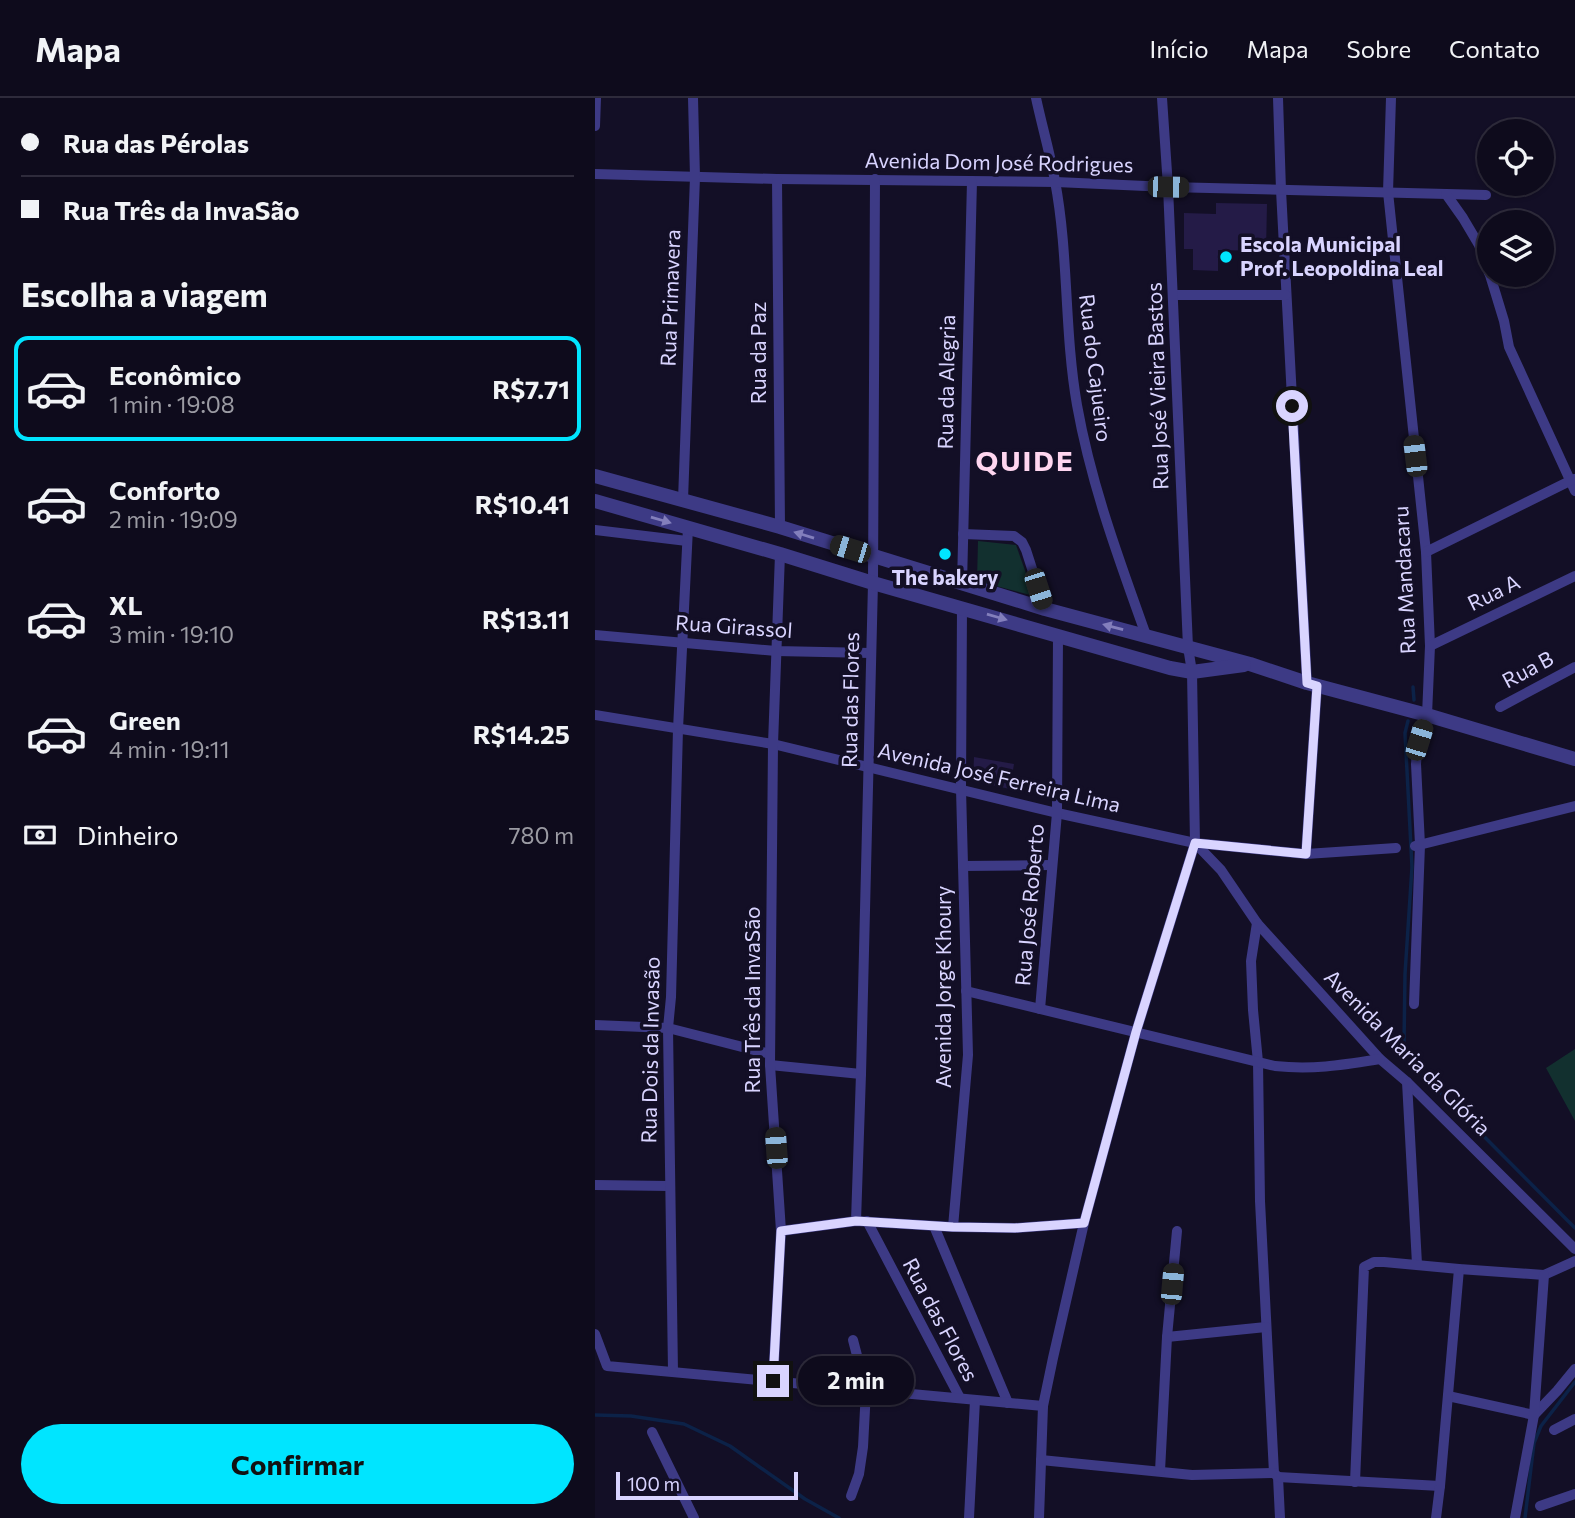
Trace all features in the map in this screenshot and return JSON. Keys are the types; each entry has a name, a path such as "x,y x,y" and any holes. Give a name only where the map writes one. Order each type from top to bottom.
{"street":[{"path":"595,126 596,98"},
{"name":"Rua Primavera","path":"683,499 695,177 693,98"},
{"name":"Rua do Cajueiro","path":"1036,98 1056,182 1068,340 1087,457 1146,635"},
{"name":"Rua José Vieira Bastos","path":"1039,1518 1043,1406 1084,1223 1136,1032 1195,843 1192,672 1188,648 1162,98"},
{"path":"1278,98 1286,295 1312,685 1306,854"},
{"name":"Rua Mandacaru","path":"1391,98 1388,192 1426,552 1430,646 1427,715 1419,740 1416,764 1418,845 1414,1004"},
{"name":"Avenida Dom José Rodrigues","path":"595,174 1056,182 1477,195"},
{"name":"Rua da Paz","path":"777,179 780,527"},
{"name":"Rua das Flores","path":"875,179 873,583 861,1074 861,1221 960,1398"},
{"name":"Rua da Alegria","path":"963,584 972,181"},
{"path":"1446,194 1477,242"},
{"path":"1426,552 1573,483 1509,347 1494,287"},
{"path":"1173,295 1286,295"},
{"path":"595,476 780,527 1045,609 1250,664 1312,685 1427,715 1575,759"},
{"path":"595,501 688,535"},
{"path":"595,530 688,535 781,554 1170,668 1192,672 1250,664"},
{"path":"963,534 1018,538 1026,550 1045,609"},
{"path":"678,729 688,535"},
{"path":"773,744 781,554"},
{"name":"Rua A","path":"1430,646 1575,576"},
{"path":"961,789 963,607"},
{"name":"Rua Girassol","path":"595,635 776,651 871,653"},
{"name":"Rua José Roberto","path":"1040,1009 1057,813 1058,635"},
{"name":"Rua B","path":"1500,707 1575,667"},
{"name":"Avenida José Ferreira Lima","path":"595,715 773,744 1057,813 1195,843 1306,854 1396,848"},
{"name":"Rua Dois da Invasão","path":"673,1372 669,1028 678,729"},
{"name":"Rua Três da InvaSão","path":"773,744 770,1060 781,1231 773,1381"},
{"name":"Avenida Jorge Khoury","path":"953,1227 968,1055 961,789"},
{"path":"1418,845 1575,806"},
{"name":"Avenida Maria da Glória","path":"1195,843 1221,870 1257,923 1380,1059 1407,1082 1575,1249"},
{"path":"963,866 1052,865"},
{"path":"1257,923 1251,961 1258,1062 1260,1201 1280,1518"},
{"path":"966,991 1258,1062 1298,1068 1330,1067 1380,1059"},
{"path":"595,1025 669,1028 770,1060 861,1074"},
{"path":"1407,1082 1417,1264"},
{"path":"595,1185 669,1186"},
{"path":"781,1231 861,1221 1015,1228 1084,1223"},
{"path":"934,1226 1008,1403"},
{"path":"1160,1471 1167,1337 1177,1231"},
{"path":"1355,1482 1363,1267 1374,1262 1544,1275 1575,1261"},
{"path":"1436,1518 1459,1269"},
{"path":"1515,1518 1534,1415 1544,1275"},
{"path":"1167,1337 1266,1327"},
{"path":"595,1334 607,1366 1043,1406"},
{"path":"851,1496 859,1474 863,1447 866,1390 853,1340"},
{"path":"1534,1415 1575,1369"},
{"path":"1448,1396 1534,1415"},
{"path":"969,1518 975,1400"},
{"path":"1554,1430 1575,1419"},
{"path":"652,1433 694,1518"},
{"path":"1041,1460 1192,1475 1276,1475 1440,1486"},
{"path":"1540,1506 1575,1494"}],"green space":[{"path":"978,541 1016,545 1034,596 977,581"},
{"path":"1575,1049 1575,1121 1546,1068"}],"building":[{"path":"1216,203 1267,204 1266,251 1218,250 1218,271 1193,270 1193,249 1184,249 1184,213 1216,214"},
{"path":"974,757 1014,764 1010,789 973,781"}],"waterway":[{"path":"1413,687 1414,700"},
{"path":"1408,721 1405,733 1412,867 1405,974 1404,1044 1422,1074 1575,1228"},
{"path":"1525,1518 1534,1443 1541,1426 1575,1382"},
{"path":"595,1415 631,1416 684,1424 730,1446 805,1499 839,1518"}],"place":[{"name":"Escola Municipal Prof. Leopoldina Leal","path":"1226,257"},
{"name":"The bakery","path":"945,554"}],"district":[{"name":"QUIDE","path":"1025,461"}],"route":[{"path":"773,1381 781,1231 856,1221 1015,1228 1084,1223 1136,1032 1195,843 1306,854 1317,686 1307,683 1292,406"}]}
